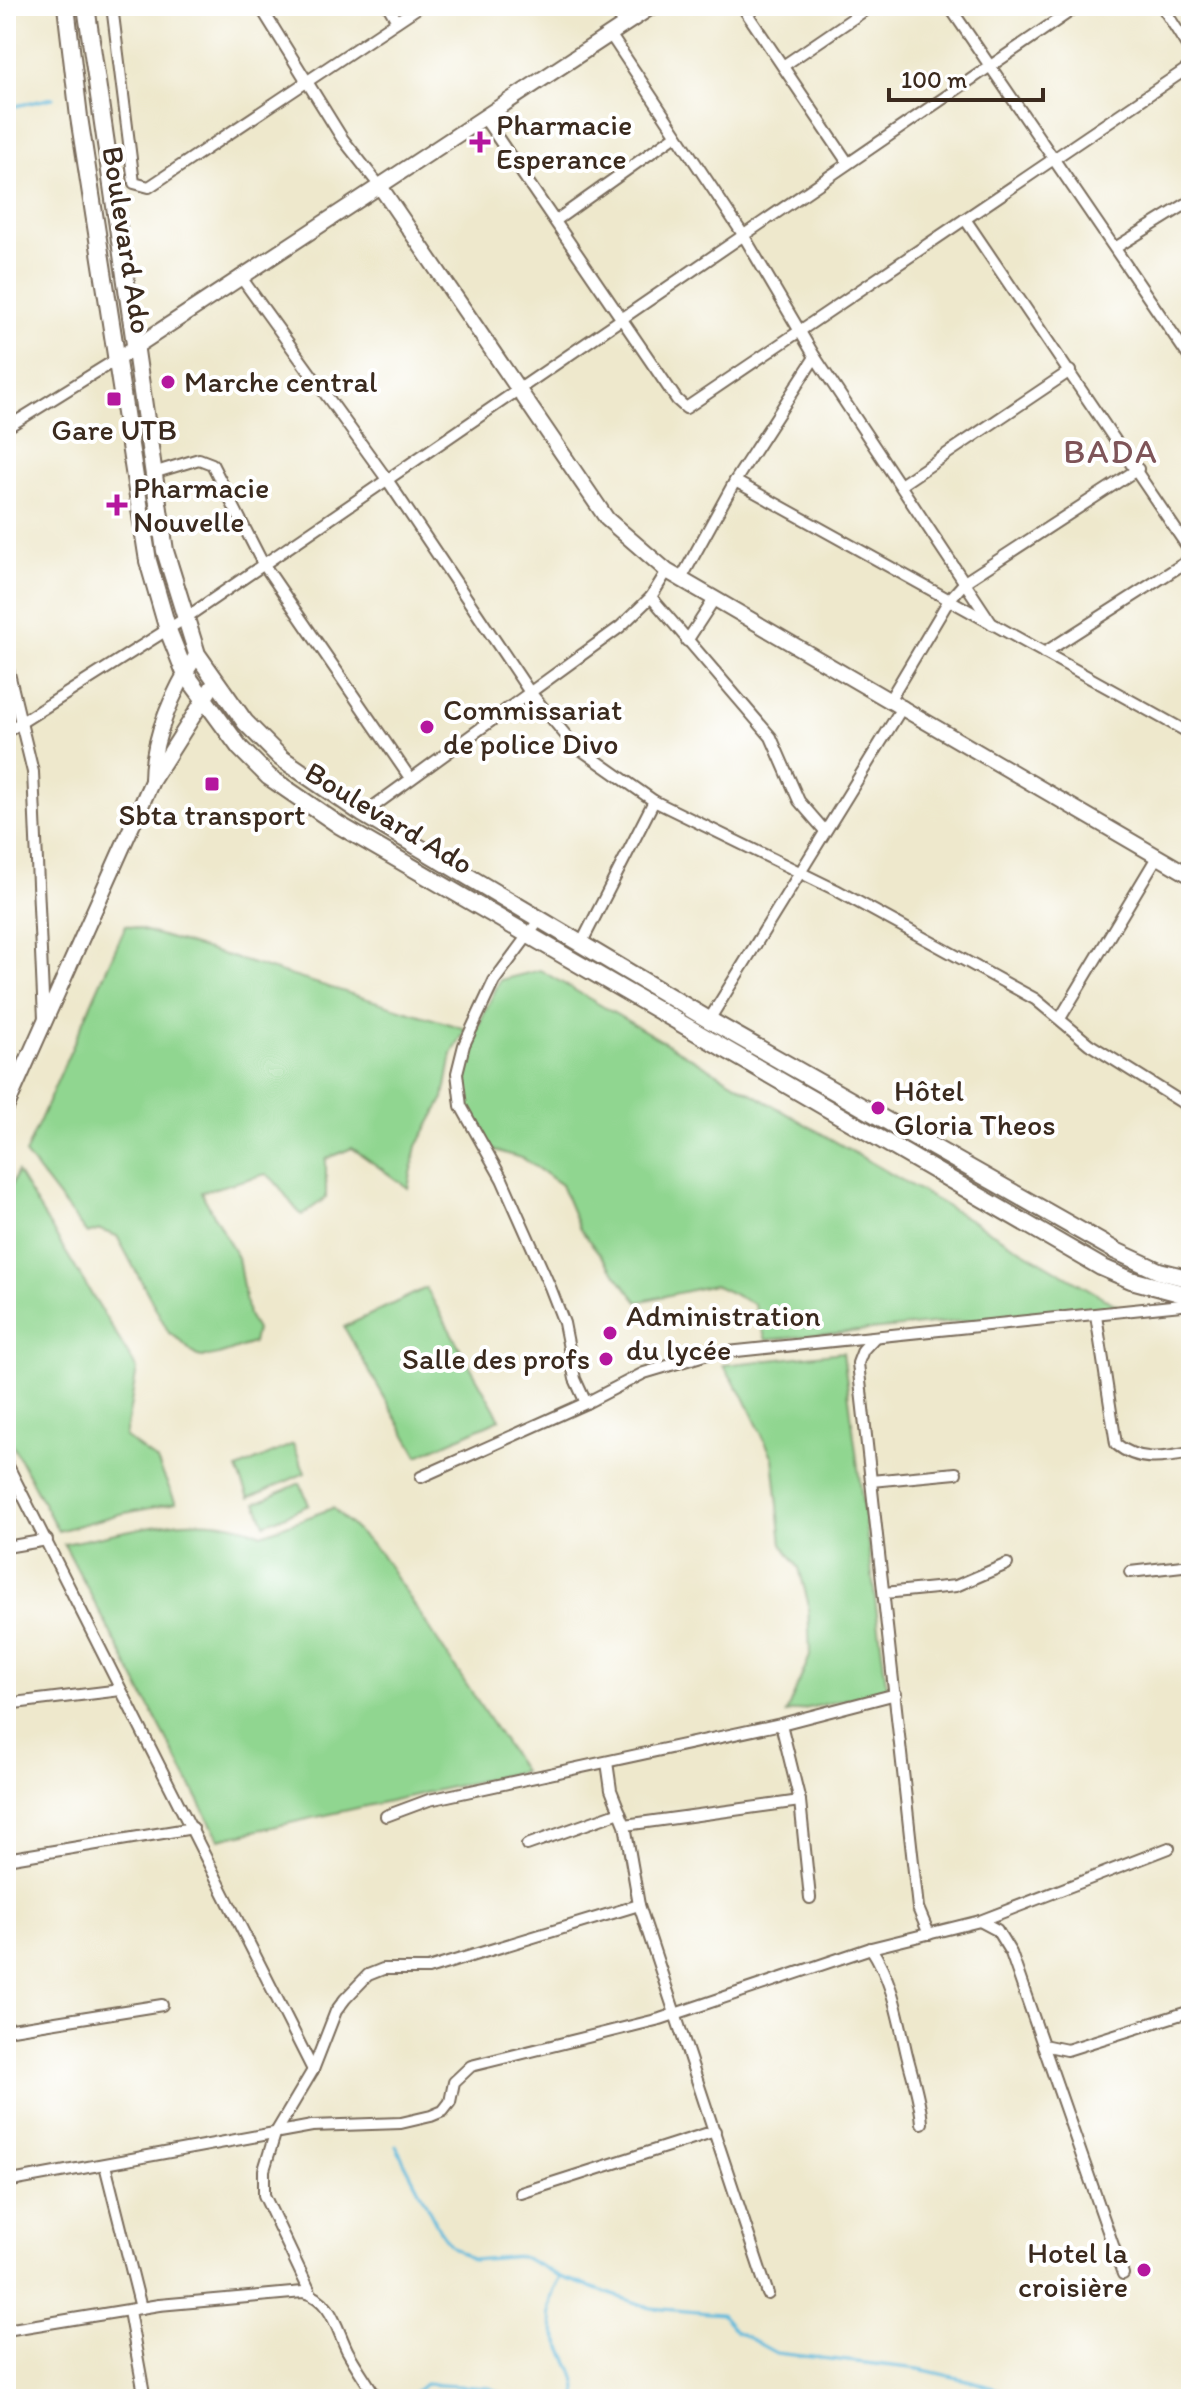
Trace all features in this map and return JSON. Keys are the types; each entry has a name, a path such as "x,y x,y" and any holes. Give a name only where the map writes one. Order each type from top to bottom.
{"main road":[{"name":"Boulevard Ado","path":"66,6 79,117 148,561 168,630 185,673 240,748 269,777 301,801 1101,1267 1131,1280 1191,1296"},
{"name":"Boulevard Ado","path":"86,6 165,551 197,654 215,682 271,750 363,814 709,1020 1116,1251 1159,1271 1191,1279"}],"street":[{"path":"112,6 134,183 142,188 149,187 420,6"},
{"path":"260,6 342,138 379,185 607,519 667,571 897,702 1191,876"},
{"path":"388,6 397,21"},
{"path":"611,6 624,25"},
{"path":"6,428 485,119 653,6"},
{"path":"742,6 848,163"},
{"path":"783,66 871,6"},
{"path":"949,6 1191,360"},
{"path":"6,732 168,630 262,562 520,390 742,233 1078,6"},
{"path":"1162,6 1191,52"},
{"path":"610,34 742,233 815,357 992,624"},
{"path":"485,119 677,400 686,408 1191,66"},
{"path":"555,221 676,135"},
{"path":"1115,248 1191,201"},
{"path":"965,219 1138,469 1191,552"},
{"path":"240,276 386,478 529,691 573,744 654,801 798,872 1022,992 1061,1017 1089,1044 1191,1108"},
{"path":"681,579 735,481 815,357"},
{"path":"902,484 1070,371"},
{"path":"153,473 208,459 262,562 410,778"},
{"path":"709,1020 825,831 897,702 949,600 966,581 1138,469"},
{"path":"735,481 1191,734"},
{"path":"1044,653 1191,559"},
{"path":"363,814 620,627 651,597 667,571"},
{"path":"651,597 771,737 799,801 825,831"},
{"path":"687,641 715,598"},
{"path":"152,781 157,745 185,673 197,654"},
{"path":"6,661 18,723 33,772 45,1026"},
{"path":"6,1108 152,781 215,682"},
{"path":"581,944 654,801"},
{"path":"1061,1017 1157,857"},
{"path":"540,919 494,981 464,1045 457,1073 461,1106 502,1179 555,1299 573,1354 575,1379 586,1403"},
{"path":"421,1477 586,1403 644,1373 708,1354 1191,1304"},
{"path":"1096,1315 1116,1444 1133,1455 1150,1458 1191,1453"},
{"path":"874,1338 863,1350 858,1363 918,1908 929,1934"},
{"path":"6,1462 313,2070"},
{"path":"871,1481 956,1473"},
{"path":"6,1547 47,1540"},
{"path":"884,1593 956,1586 1007,1564"},
{"path":"1130,1572 1191,1565"},
{"path":"6,1704 121,1690"},
{"path":"386,1816 429,1800 781,1724 896,1694"},
{"path":"781,1724 800,1801 810,1898"},
{"path":"607,1762 611,1790 625,1825 639,1905 768,2294"},
{"path":"625,1825 800,1801"},
{"path":"527,1845 620,1812"},
{"path":"6,1859 193,1828"},
{"path":"6,2182 312,2126 401,2123 431,2116 443,2111 450,2102 454,2082 471,2066 673,2014 871,1948 980,1921 1169,1848"},
{"path":"377,2399 347,2350 332,2313 311,2294 264,2195 264,2170 275,2134 313,2070 336,2011 368,1975 383,1969 428,1969 639,1905"},
{"path":"980,1921 997,1930 1011,1953 1123,2274"},
{"path":"871,1948 882,1965 897,2004 920,2093 922,2123"},
{"path":"6,2030 162,2005"},
{"path":"1043,2045 1067,2050 1191,2011"},
{"path":"521,2193 715,2131"},
{"path":"105,2165 141,2308"},
{"path":"6,2330 141,2308 279,2293 311,2294"},
{"path":"129,2311 145,2399"}],"green space":[{"path":"126,925 466,1029 452,1054 444,1098 417,1146 408,1188 352,1148 326,1159 326,1198 302,1215 266,1174 201,1192 238,1258 248,1315 256,1330 253,1343 213,1356 198,1356 169,1333 117,1236 100,1230 87,1234 25,1154"},
{"path":"540,970 1118,1306 766,1340 754,1304 714,1285 638,1302 579,1228 561,1185 524,1159 491,1149 468,1112 464,1095 467,1061 478,1027 500,980"},
{"path":"17,1172 137,1369 125,1437 157,1461 176,1503 58,1531 6,1433 6,1198"},
{"path":"426,1288 500,1419 418,1456 344,1327"},
{"path":"843,1352 887,1690 786,1713 810,1656 808,1602 799,1568 782,1544 773,1458 744,1397 723,1365"},
{"path":"293,1444 305,1473 249,1498 237,1469"},
{"path":"300,1483 309,1505 265,1524 256,1503"},
{"path":"333,1508 380,1553 523,1771 219,1839 64,1544 139,1528 189,1522 214,1522 262,1534"}],"waterway":[{"path":"6,108 53,98"},
{"path":"396,2146 439,2229 451,2246 472,2260 521,2256 561,2277 651,2308 721,2314 736,2331 776,2353 919,2369 1029,2399"},
{"path":"561,2277 552,2295 550,2311 552,2326 576,2382 577,2399"},
{"path":"407,2399 425,2384 490,2388 514,2399"}],"place":[{"name":"Pharmacie Esperance","path":"480,142"},
{"name":"Marche central","path":"168,382"},
{"name":"Gare UTB","path":"114,399"},
{"name":"Pharmacie Nouvelle","path":"117,505"},
{"name":"Commissariat de police Divo","path":"427,727"},
{"name":"Sbta transport","path":"212,784"},
{"name":"Hôtel Gloria Theos","path":"878,1108"},
{"name":"Administration du lycée","path":"610,1333"},
{"name":"Salle des profs","path":"606,1359"},
{"name":"Hotel la croisière","path":"1144,2270"}],"district":[{"name":"BADA","path":"1111,451"}]}
